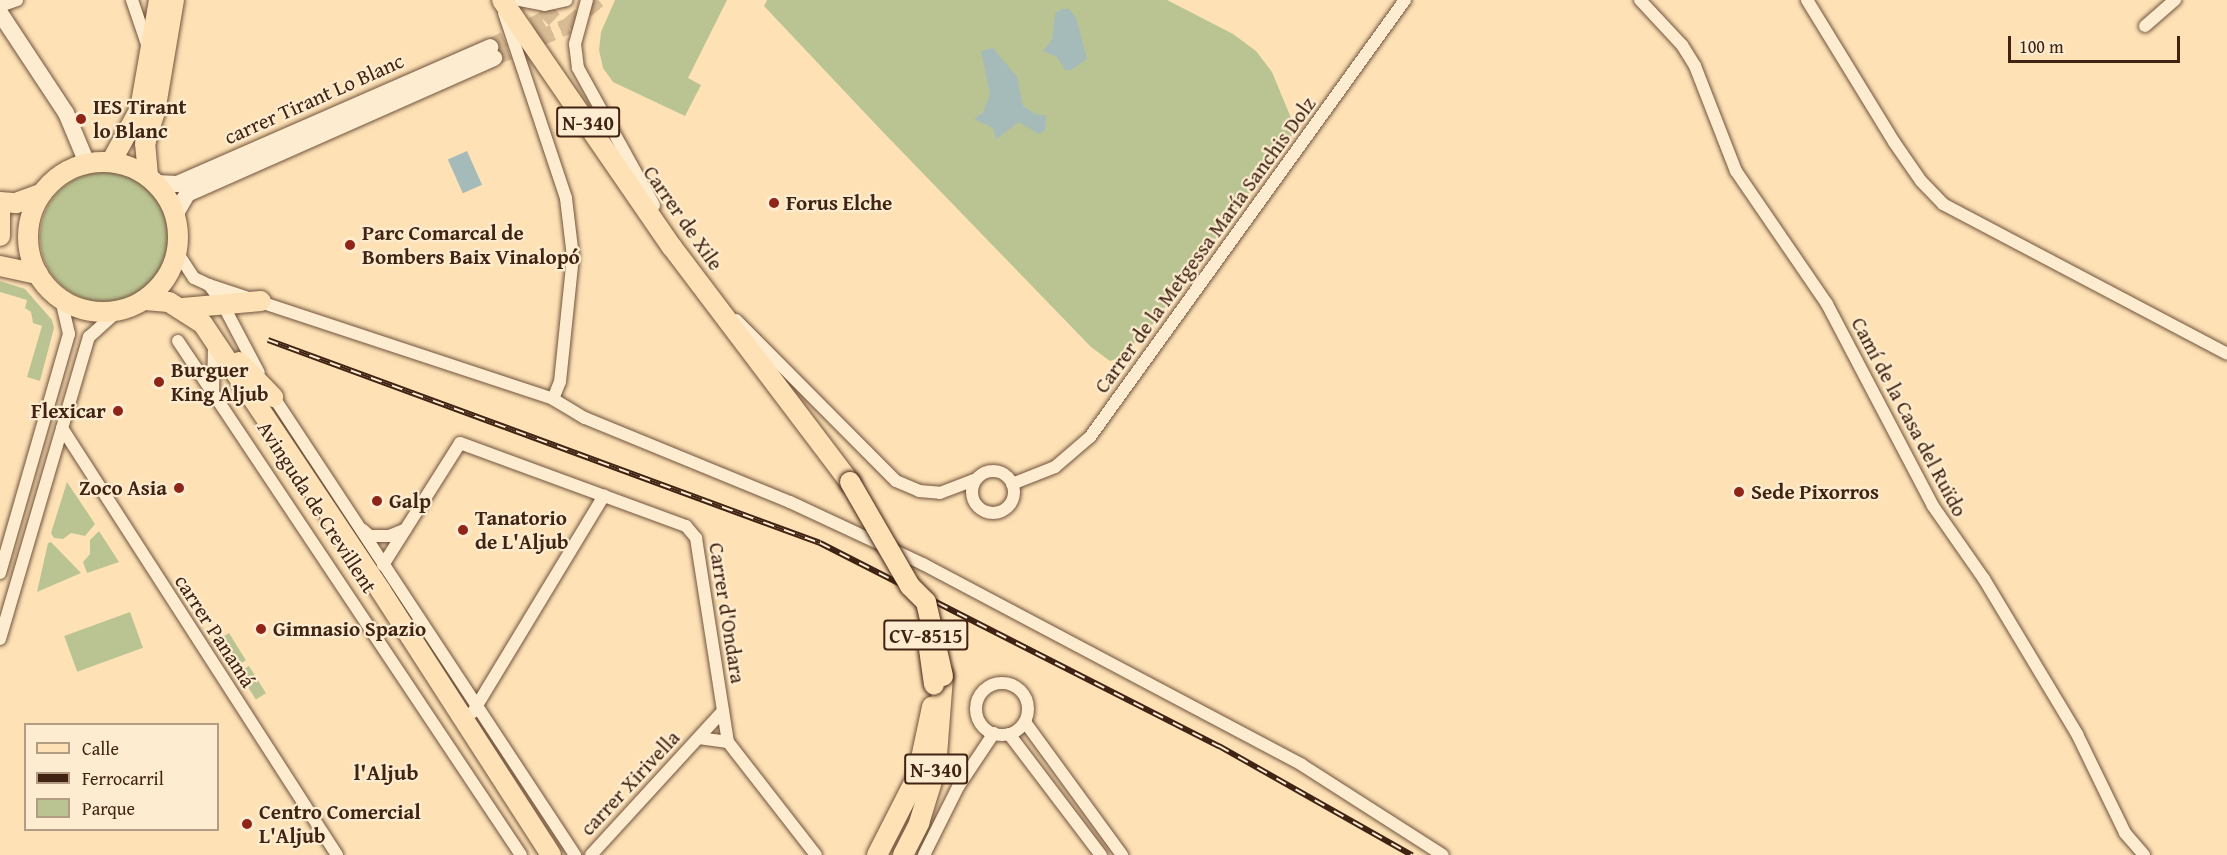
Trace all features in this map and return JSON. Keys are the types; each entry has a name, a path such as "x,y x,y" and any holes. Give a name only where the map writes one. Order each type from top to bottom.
{"main road":[{"path":"111,162 140,109 159,0"},
{"path":"41,194 29,226 28,244 38,274 61,299 95,312 118,311 145,300 167,277 177,252 175,215 152,179 145,144 155,112 174,0"},
{"name":"Carrer de Xile","path":"501,0 672,247 850,482 910,586 926,602 938,681"},
{"path":"0,13 66,113 87,163"},
{"name":"carrer Tirant Lo Blanc","path":"152,179 177,184 492,53 187,194 175,215"},
{"path":"0,202 16,203 41,194 69,169 87,163 111,162 152,179"},
{"path":"0,213 0,236"},
{"path":"0,266 38,274"},
{"name":"Avinguda de Crevillent","path":"145,300 183,308 203,324 381,591 471,715 551,855"},
{"path":"183,308 261,301"},
{"path":"217,344 247,368 273,397"},
{"path":"878,855 917,777 929,731 938,681"},
{"name":"N-340","path":"903,855 919,823 936,768 938,681"}],"street":[{"path":"0,6 17,0"},
{"path":"132,0 147,60"},
{"path":"501,0 531,99 566,198 573,257 560,382 553,399"},
{"path":"520,0 545,5 566,0"},
{"path":"587,0 575,44 578,68 661,216 672,247"},
{"name":"Carrer de la Metgessa María Sanchis Dolz","path":"1012,484 1055,466 1090,437 1405,0"},
{"name":"Camí de la Casa del Ruïdo","path":"1640,0 1682,45 1695,66 1736,171 1827,304 1933,506 1984,579 2077,734 2126,834 2144,855"},
{"path":"1807,0 1894,142 1921,181 1943,204 2227,354"},
{"path":"2145,26 2175,0"},
{"name":"Avinguda de Crevillent","path":"177,252 194,278 209,285 223,304 231,326 273,397 385,567 471,715 575,855"},
{"path":"209,285 553,399 585,418 790,502 923,564 1302,765 1443,855"},
{"path":"0,573 69,334 61,299"},
{"path":"231,326 241,312 261,301"},
{"path":"719,310 748,331 896,481 919,491 940,493 994,471 1007,476 1012,484 1011,504 991,514 973,501 974,480"},
{"path":"0,639 89,337 118,311"},
{"name":"Avinguda de Crevillent","path":"178,341 521,855"},
{"path":"213,393 217,344"},
{"path":"43,423 62,428"},
{"name":"carrer Panamá","path":"62,428 337,855"},
{"name":"Carrer d'Ondara","path":"406,529 460,443 686,526 696,538 728,742 816,855"},
{"path":"471,715 604,496"},
{"path":"360,527 370,536 389,536 406,529"},
{"path":"385,567 406,529"},
{"name":"Avinguda de Crevillent","path":"381,591 385,567"},
{"path":"999,683 1018,688 1029,707 1025,722 1009,734 994,733 984,727 977,716 978,700 988,687 999,683"},
{"name":"carrer Xirivella","path":"591,855 723,711"},
{"path":"1025,722 1122,855"},
{"path":"924,855 958,787 994,733"},
{"path":"1009,734 1101,855"},
{"name":"carrer Xirivella","path":"699,738 728,742"}],"green space":[{"path":"615,0 727,0 688,78 701,85 685,116 613,82 603,68 599,50 601,32"},
{"path":"767,0 1167,0 1233,34 1256,51 1272,72 1296,130 1154,323 1121,357 1110,361 1091,347 881,130 764,6"},
{"path":"105,172 130,177 151,191 165,212 170,237 165,262 151,283 130,297 105,302 80,297 59,283 45,262 40,237 45,212 59,191 80,177"},
{"path":"0,281 25,289 52,320 54,328 40,381 27,377 42,326 33,323 31,312 25,308 27,300 0,292"},
{"path":"67,482 95,524 85,536 71,533 63,539 54,538 51,533"},
{"path":"99,531 119,562 87,573 83,562 90,554 90,540"},
{"path":"51,542 81,573 37,592 48,543"},
{"path":"130,612 143,648 77,672 64,636"},
{"path":"229,633 246,660 236,666 219,639"},
{"path":"249,666 266,693 256,699 239,672"}],"water":[{"path":"1062,9 1069,9 1076,18 1087,59 1071,70 1065,70 1057,57 1043,51 1052,40 1055,13"},
{"path":"993,48 1017,77 1023,106 1037,115 1046,115 1045,130 1039,134 1019,122 996,139 993,128 974,119 983,112 990,95 981,51"},
{"path":"467,151 482,185 463,193 448,160"}],"tunnel":[{"path":"490,47 543,20 562,0"},
{"path":"494,58 568,26 598,0"}],"railway":[{"path":"268,340 820,543 1219,746 1412,855"}],"place":[{"name":"IES Tirant lo Blanc","path":"81,119"},
{"name":"Forus Elche","path":"774,203"},
{"name":"Parc Comarcal de Bombers Baix Vinalopó","path":"350,245"},
{"name":"Burguer King Aljub","path":"159,382"},
{"name":"Flexicar","path":"118,411"},
{"name":"Zoco Asia","path":"179,488"},
{"name":"Sede Pixorros","path":"1739,492"},
{"name":"Galp","path":"377,501"},
{"name":"Tanatorio de L'Aljub","path":"463,530"},
{"name":"Gimnasio Spazio","path":"261,629"},
{"name":"Centro Comercial L'Aljub","path":"247,824"}],"district":[{"name":"l'Aljub","path":"386,773"}]}
